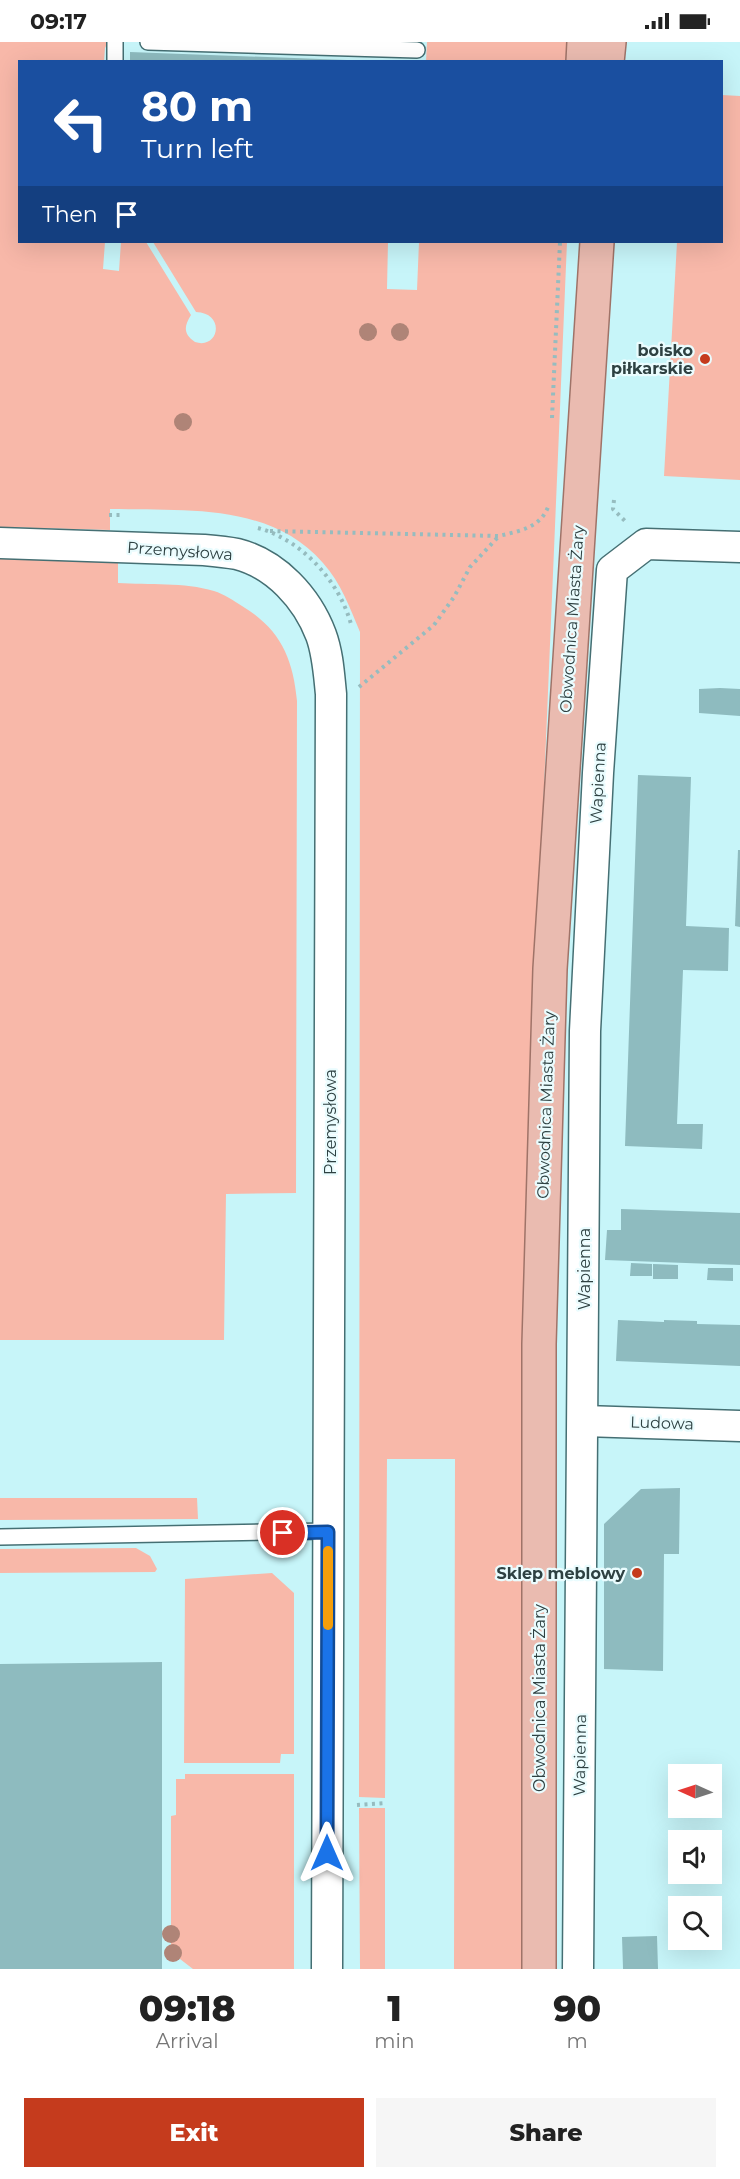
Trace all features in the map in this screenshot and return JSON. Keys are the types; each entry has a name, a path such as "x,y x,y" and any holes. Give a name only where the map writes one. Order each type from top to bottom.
{"main road":[{"path":"583,60 584,42"},
{"path":"607,60 609,42"},
{"path":"579,243 588,387"},
{"name":"Obwodnica Miasta Żary","path":"539,1969 539,1344 550,969 597,243"}],"street":[{"name":"Przemysłowa","path":"0,543 204,550 237,554 272,571 288,584 307,607 321,635 328,664 331,694 327,1969"},
{"name":"Wapienna","path":"579,1969 585,1031 598,774 612,570 646,544 740,547"},
{"name":"Ludowa","path":"584,1421 740,1426"}],"lane":[{"path":"115,42 115,60"},
{"path":"148,42 416,51"},
{"path":"0,1537 328,1532"}],"path":[{"path":"552,427 560,243"},
{"path":"270,531 499,536 531,527 542,518 548,508 548,496"},
{"path":"352,694 434,625 454,597 470,567 499,536"}],"shaded area":[{"path":"0,42 108,42 104,60 18,60 18,243 105,243 103,269 119,271 121,243 147,243 191,315 186,330 188,336 195,342 210,341 216,330 215,324 206,314 196,312 154,243 388,243 387,289 417,290 419,243 567,243 527,1189 523,1452 524,1969 454,1969 455,1459 387,1459 385,1798 359,1797 360,632 340,587 323,563 302,543 278,529 252,520 196,511 110,509 110,530 0,527"},
{"path":"427,42 573,42 573,60 426,60"},
{"name":"boisko piłkarskie","path":"723,95 740,96 740,480 664,476 677,243 723,243"},
{"path":"0,555 118,558 118,583 179,585 218,592 266,624 282,646 292,671 297,701 296,1193 226,1194 224,1340 0,1340"},
{"path":"0,1498 197,1498 198,1519 0,1520"},
{"path":"136,1548 150,1556 157,1569 155,1572 0,1573 0,1549"},
{"path":"272,1573 294,1593 294,1754 281,1754 280,1763 184,1763 185,1579"},
{"path":"185,1774 294,1774 294,1969 193,1969 180,1959 171,1958 171,1816 176,1815 176,1779 185,1779"},
{"path":"359,1808 385,1808 385,1969 360,1969"}],"building":[{"path":"130,52 347,60 130,60"},
{"path":"699,689 740,689 740,716 699,713"},
{"path":"638,775 691,777 686,926 729,928 728,971 683,970 677,1124 703,1124 702,1149 625,1146"},
{"path":"738,850 740,850 740,927 735,926"},
{"path":"621,1209 740,1213 740,1265 605,1260 607,1230 621,1230"},
{"path":"631,1263 652,1264 652,1276 630,1276"},
{"path":"653,1264 678,1265 678,1279 653,1279"},
{"path":"708,1268 733,1268 733,1281 707,1280"},
{"path":"618,1320 697,1321 697,1324 740,1325 740,1366 616,1361"},
{"path":"680,1488 679,1554 664,1554 663,1671 604,1669 604,1524 641,1489"},
{"path":"162,1662 162,1969 0,1969 0,1664"},
{"path":"657,1936 658,1969 623,1969 622,1937"}],"slow traffic":[{"path":"328,1551 328,1625"}],"place":[{"name":"boisko piłkarskie","path":"705,359"},
{"name":"Sklep meblowy","path":"637,1573"}],"route":[{"path":"283,1533 328,1532 327,1853"}]}
